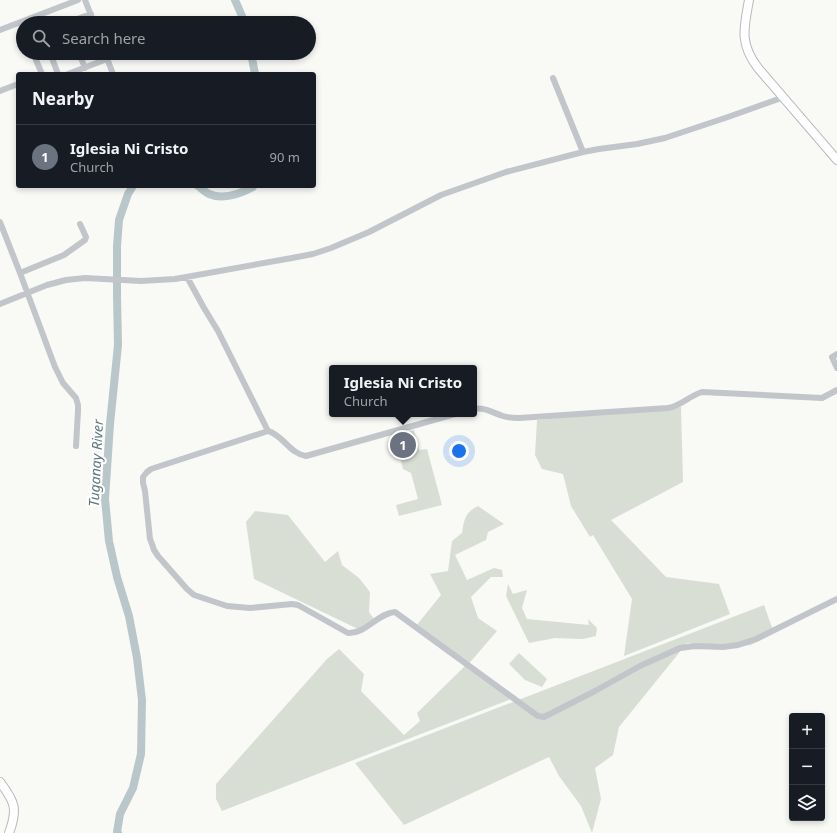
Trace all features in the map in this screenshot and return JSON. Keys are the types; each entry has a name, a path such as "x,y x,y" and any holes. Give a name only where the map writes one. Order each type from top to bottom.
{"main road":[{"path":"749,0 744,36 747,50 756,64 837,160"},
{"path":"0,782 12,801 14,808 13,824 9,833"}],"street":[{"path":"36,16 78,0"},
{"path":"85,0 90,14 85,16"},
{"path":"0,30 16,26"},
{"path":"36,60 41,72"},
{"path":"53,60 57,72"},
{"path":"82,60 85,68"},
{"path":"74,72 85,68 99,60"},
{"path":"108,60 112,72"},
{"path":"553,78 583,152"},
{"path":"0,91 16,85"},
{"path":"0,304 66,280 85,278 152,281 175,279 292,258 325,250 369,232 445,193 506,172 583,152 665,138 784,97"},
{"path":"0,222 57,371 63,383 76,398 78,405 76,446"},
{"path":"20,273 64,255 85,240 86,236 80,224"},
{"path":"187,277 218,331 268,431"},
{"path":"837,354 832,357 837,368"},
{"path":"477,408 503,416 519,418 668,408 677,406 702,392 822,398 837,390"},
{"path":"444,417 306,456 294,451 275,433 268,431 151,469 143,477 143,483 146,491 150,539 154,550 187,589 194,595 227,606 250,608 298,605 352,633 357,632 381,617 395,612 538,716 544,717 640,666 680,648 695,646 723,647 738,645 756,639 837,599"}],"shaded area":[{"path":"681,407 683,482 611,520 666,577 719,584 730,614 624,656 632,599 593,535 590,537 571,506 563,474 542,469 535,455 537,420"},
{"path":"414,430 419,450 427,449 442,505 399,516 396,505 418,499 411,473 403,469 394,435"},
{"path":"478,506 504,524 488,532 486,540 455,555 467,580 494,568 502,570 503,577 491,577 471,597 478,618 497,631 466,667 511,699 222,811 216,799 216,784 327,659 339,649 364,674 361,691 404,735 420,721 417,713 465,666 416,626 441,595 430,574 448,571 452,541 462,533 466,517 470,511"},
{"path":"255,511 288,515 325,562 338,551 342,565 359,578 370,592 369,612 374,619 360,630 254,579 246,522"},
{"path":"508,584 513,594 527,590 522,608 527,619 589,625 588,619 597,628 596,636 583,639 555,638 529,643 506,596"},
{"path":"764,605 774,633 751,645 731,648 687,643 619,727 613,755 595,768 601,799 592,833 581,806 559,776 549,757 404,825 355,763"},
{"path":"519,653 547,679 542,687 525,680 509,664"}],"waterway":[{"name":"Tuganay River","path":"235,0 242,16"},
{"name":"Tuganay River","path":"252,60 255,72"},
{"name":"Tuganay River","path":"118,833 120,814 133,788 141,754 142,700 137,658 129,616 117,577 109,541 105,499 110,424 118,345 117,246 119,220 128,194 132,188"},
{"name":"Tuganay River","path":"201,188 214,196 237,194 251,188"}],"place":[{"name":"Iglesia Ni Cristo","path":"403,445"}]}
